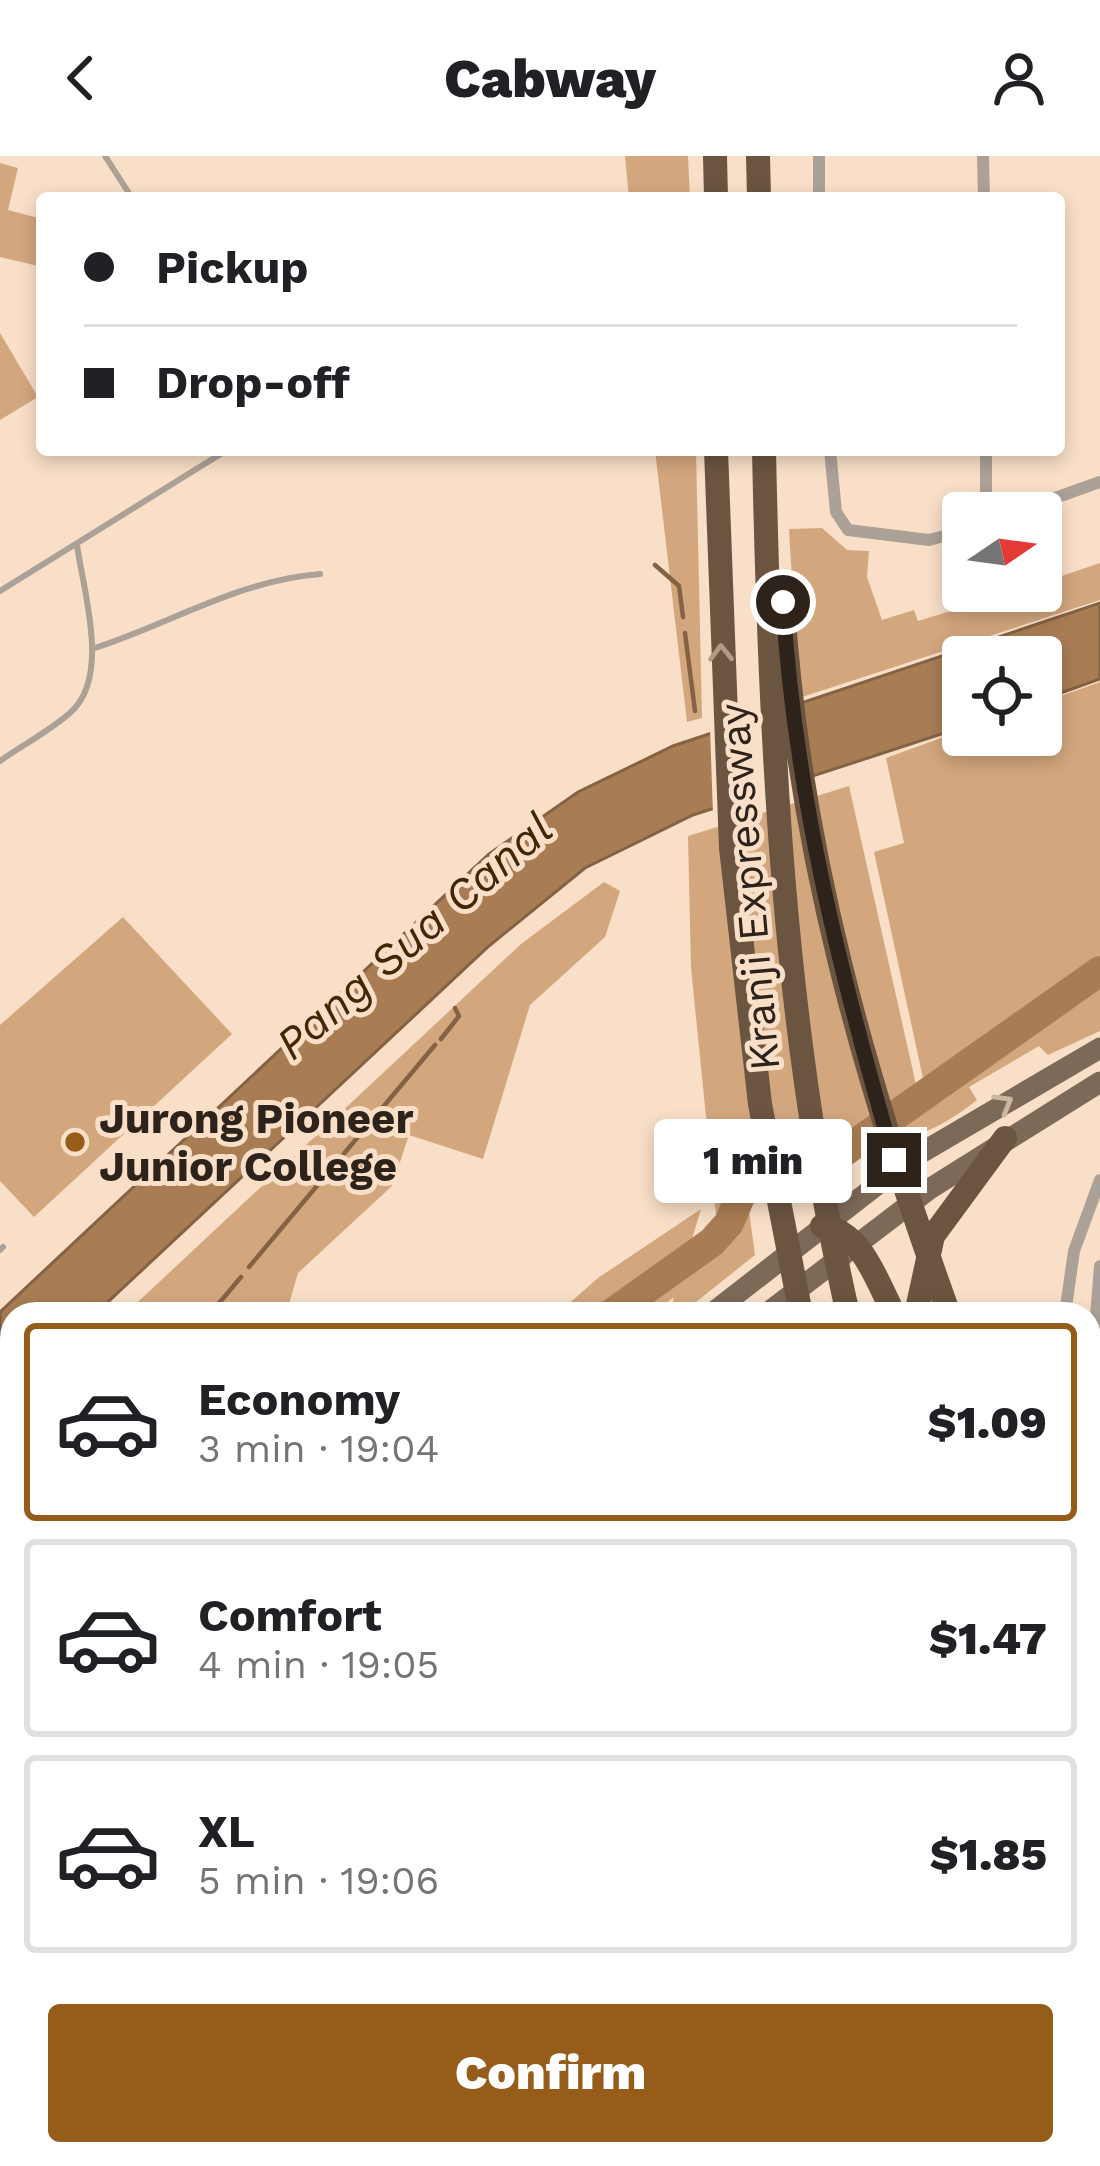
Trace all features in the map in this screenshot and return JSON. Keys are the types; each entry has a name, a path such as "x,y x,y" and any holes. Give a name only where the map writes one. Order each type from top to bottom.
{"highway":[{"path":"715,156 716,192"},
{"path":"758,156 759,192"},
{"name":"Kranji Expressway","path":"716,456 728,805 760,1104 798,1302"},
{"name":"Kranji Expressway","path":"764,456 775,819 790,975 817,1169 845,1302"},
{"path":"764,477 795,727 835,944 894,1160 945,1302"},
{"path":"760,1104 783,1302"},
{"path":"919,1302 933,1236 1005,1138"},
{"path":"820,1226 836,1228 856,1243 888,1302"}],"main road":[{"path":"726,1302 909,1160 1100,1048"},
{"path":"781,1302 931,1188 1100,1082"},
{"path":"909,1160 903,1175 909,1187 931,1188"}],"street":[{"path":"819,156 819,192"},
{"path":"983,156 984,192"},
{"path":"831,456 836,512 848,530 929,540 942,537"},
{"path":"986,456 986,492"},
{"path":"1062,496 1100,482"},
{"path":"1067,1302 1074,1251 1100,1180"},
{"path":"1097,1302 1100,1266"}],"lane":[{"path":"105,156 128,192"},
{"path":"0,591 217,456"},
{"path":"0,761 74,710 86,692 92,649 77,543"},
{"path":"92,649 246,589 286,576 320,574"}],"shaded area":[{"path":"625,156 688,156 690,192 628,192"},
{"path":"0,163 18,168 8,210 36,217 36,266 0,257"},
{"path":"0,333 36,398 0,420"},
{"path":"656,456 696,456 702,718 687,722"},
{"path":"822,528 847,550 869,551 867,577 882,620 914,610 918,621 948,612 1062,612 1062,576 1100,563 1100,600 989,636 942,636 942,651 799,698 789,529"},
{"path":"1100,682 1100,958 924,1083 874,852 904,843 886,758 942,738 942,756 1062,756 1062,696"},
{"path":"849,786 917,1089 830,1149 731,1186 716,1215 691,968 688,836"},
{"path":"604,882 620,891 605,937 530,1005 483,1159 409,1135 392,1186 298,1273 290,1302 138,1302 521,944"},
{"path":"123,917 232,1034 34,1217 0,1181 0,1025"},
{"path":"1100,980 1100,1031 1048,1055 1039,1046 969,1087 977,1100 958,1114 899,1140 894,1123"},
{"path":"747,1196 755,1255 696,1302 673,1302 674,1297 668,1302 637,1302 729,1235"},
{"path":"701,1209 692,1239 610,1302 571,1302 598,1278"}],"water":[{"path":"1100,603 1100,679 1062,693 1062,636 1001,636"},
{"name":"Pang Sua Canal","path":"942,656 942,734 693,815 585,868 489,946 108,1302 11,1302 489,854 578,792 673,746"}],"pier":[{"path":"798,697 812,787 713,815 710,728"}],"waterway":[{"path":"655,565 679,586 683,617"},
{"path":"685,633 695,711"},
{"path":"628,1302 712,1242 729,1223 742,1192 835,1158 1100,971"},
{"path":"441,1039 459,1016 455,1008"},
{"path":"249,1267 435,1045"},
{"path":"220,1302 241,1277"}],"place":[{"name":"Jurong Pioneer Junior College","path":"75,1142"}],"route":[{"path":"783,602 792,704 831,927 894,1160"}]}
